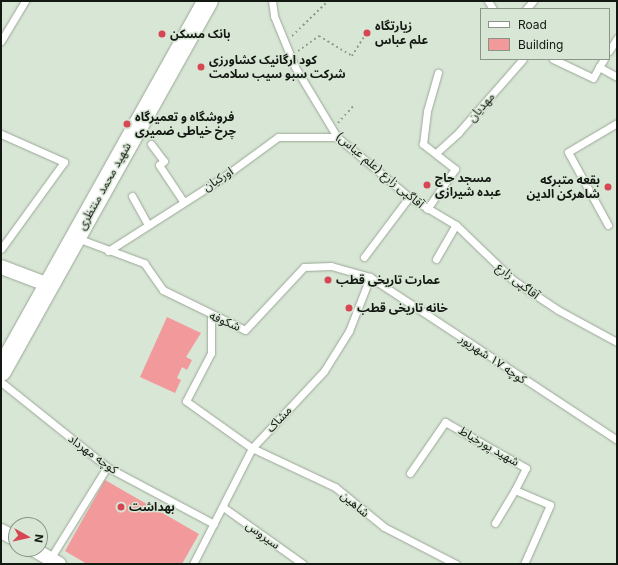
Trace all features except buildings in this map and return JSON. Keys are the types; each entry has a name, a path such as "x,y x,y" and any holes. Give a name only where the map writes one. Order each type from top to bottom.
{"main road":[{"name":"شهید محمد منتظری","path":"1,372 208,1"}],"street":[{"path":"1,267 49,285"}],"lane":[{"path":"1,41 25,1"},
{"name":"آقاگپی زارع (علم عباس)","path":"272,1 284,43 290,56 337,137 409,197 427,209"},
{"path":"610,49 617,38"},
{"name":"مهدیان","path":"436,152 458,133 522,60"},
{"path":"555,60 593,78 603,60"},
{"path":"599,67 617,77"},
{"path":"427,209 454,169 436,152 423,144 427,111 438,73"},
{"path":"608,225 568,152 617,123"},
{"path":"1,134 64,162 1,248"},
{"name":"اورکیان","path":"108,251 147,223 222,178 278,137 337,137"},
{"path":"151,144 164,161 159,165 183,201"},
{"path":"132,196 147,223"},
{"path":"364,257 409,197"},
{"name":"آقاگپی زارع","path":"427,209 456,225 513,280 558,310 617,342"},
{"path":"436,259 456,225"},
{"name":"شکوفه","path":"76,238 144,263 162,290 211,315 245,330 304,267 331,266 370,277"},
{"name":"کوچه ۱۷ شهریور","path":"370,277 617,440"},
{"name":"مشاک","path":"193,564 252,448 324,371 349,331 370,277"},
{"name":"شاهین","path":"211,315 211,353 186,401 252,448 335,487 384,527 456,564"},
{"name":"کوچه مهرداد","path":"1,382 107,467 214,524"},
{"name":"شهید پورخیاط","path":"410,473 445,422 526,468 515,490"},
{"path":"55,561 107,467"},
{"path":"495,524 515,490 550,505 524,564"},
{"name":"سیروس","path":"223,507 303,564"}],"path":[{"path":"284,43 326,3"},
{"path":"290,56 319,36 352,56 367,32"},
{"path":"332,129 355,104"}],"place":[{"name":"زيارتگاه علم عباس","path":"367,33"},
{"name":"بانک مسکن","path":"162,34"},
{"name":"کود ارگانیک کشاورزی شرکت سبو سیب سلامت","path":"201,67"},
{"name":"فروشگاه و تعمیرگاه چرخ خیاطی ضمیری","path":"127,124"},
{"name":"مسجد حاج عبده شیرازی","path":"427,185"},
{"name":"بقعه متبرکه شاهرکن الدین","path":"608,187"},
{"name":"عمارت تاریخی قطب","path":"328,280"},
{"name":"خانه تاریخی قطب","path":"349,308"},
{"name":"بهداشت","path":"121,507"}]}
